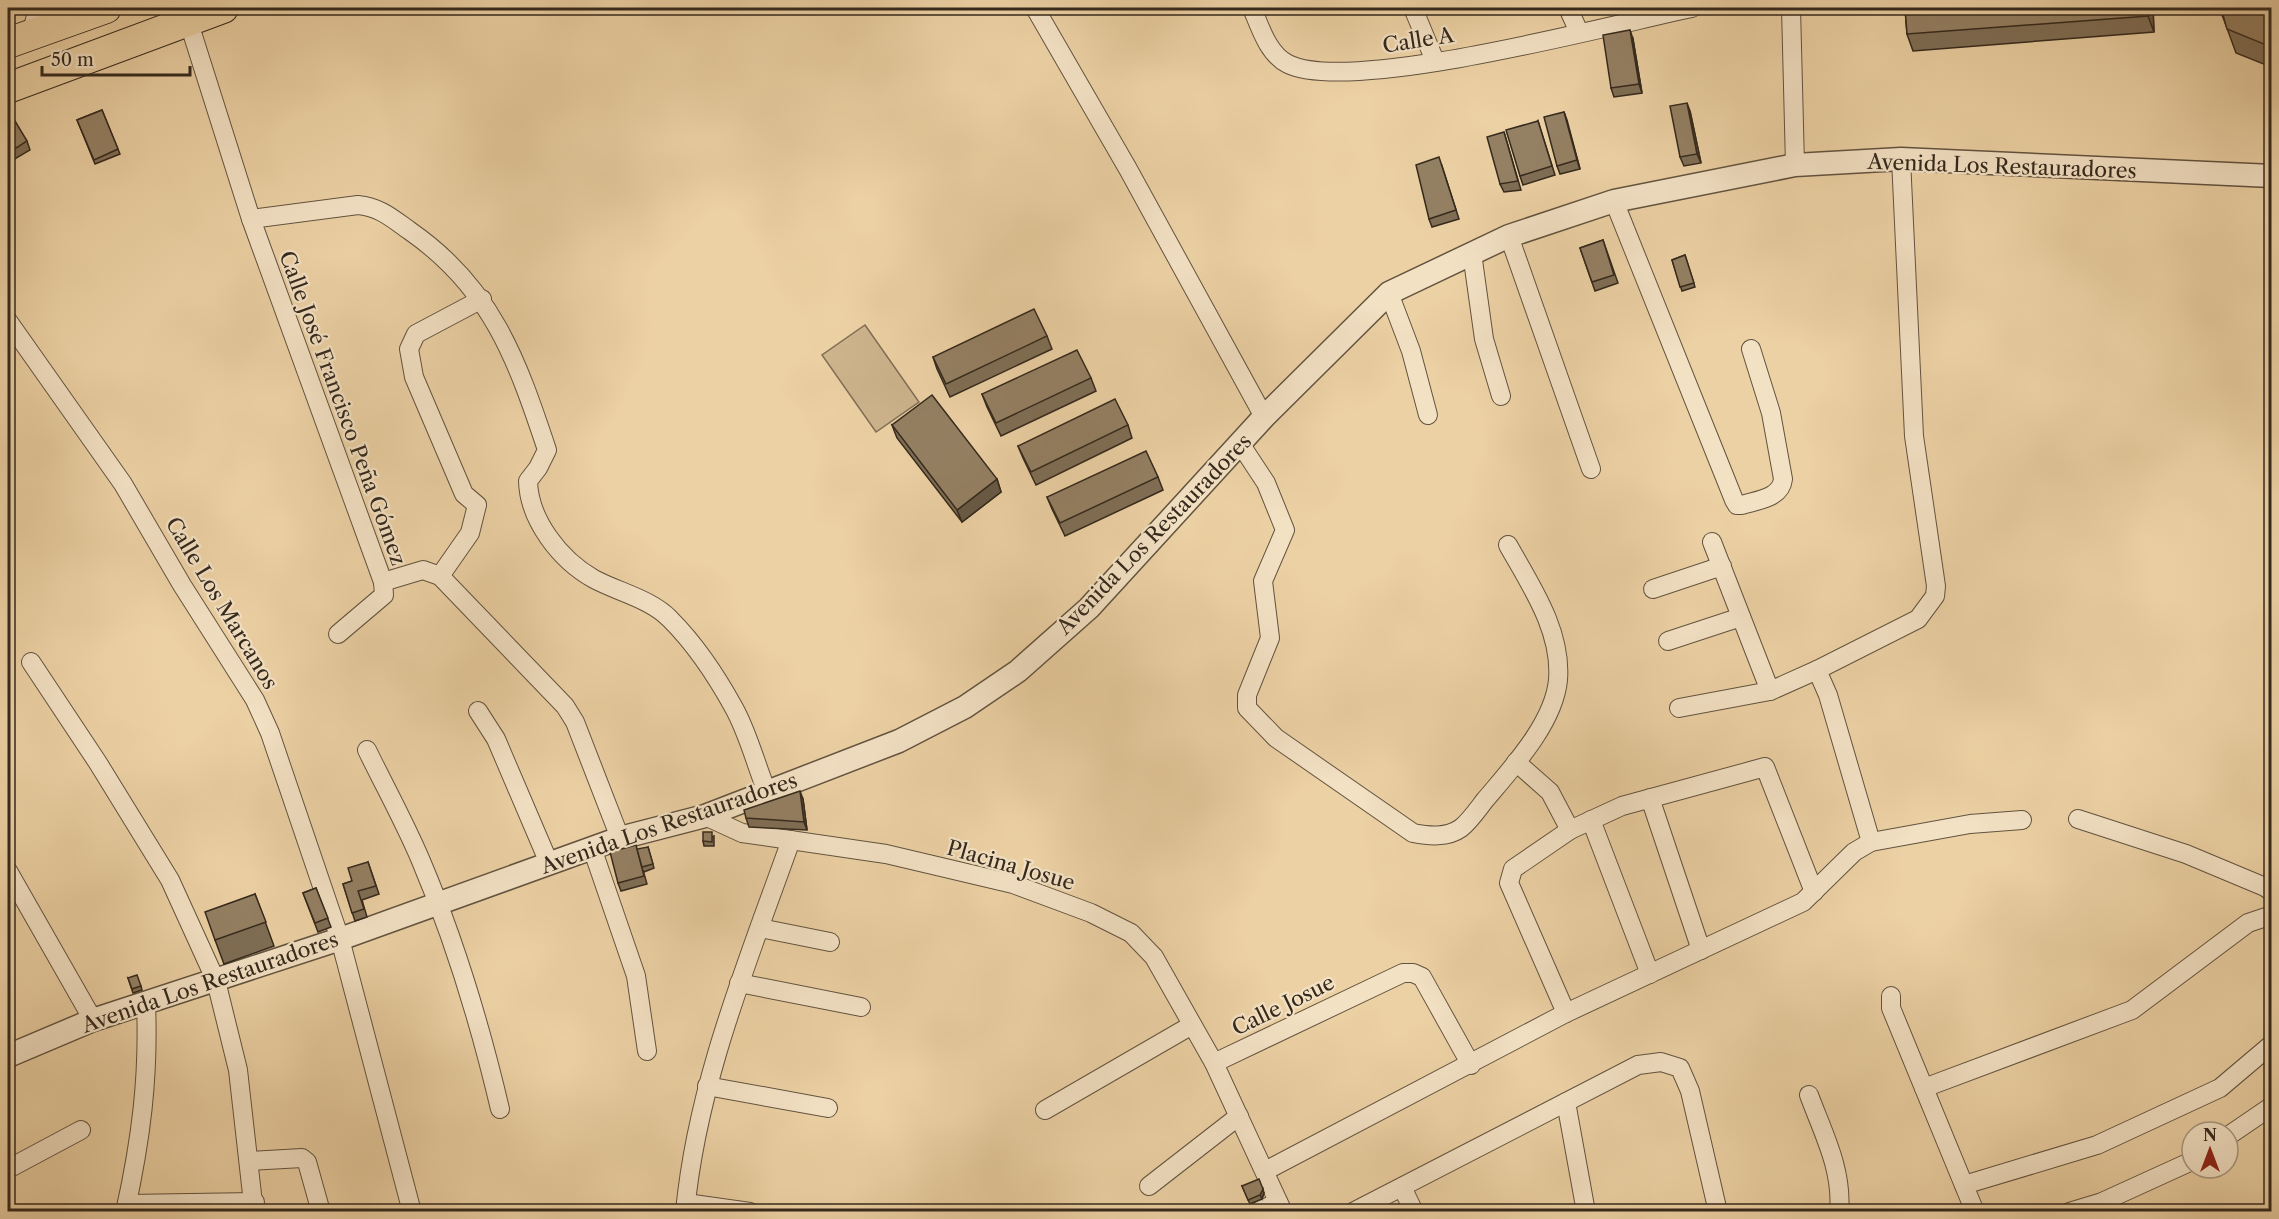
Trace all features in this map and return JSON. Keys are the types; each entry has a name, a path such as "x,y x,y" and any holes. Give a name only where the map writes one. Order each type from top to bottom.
{"main road":[{"path":"26,28 106,8"},
{"path":"8,87 223,8"}],"street":[{"path":"1035,8 1128,170 1264,417"},
{"name":"Calle A","path":"1252,8 1268,44 1286,63 1305,70 1327,73 1435,61 1692,8"},
{"path":"1413,8 1435,61"},
{"path":"1568,8 1579,32"},
{"path":"1791,8 1795,165"},
{"name":"Calle José Francisco Peña Gómez","path":"188,20 251,219 382,582 423,570 440,576"},
{"path":"1680,708 1770,691 1817,670 1918,619 1936,591 1914,436 1901,159"},
{"name":"Avenida Los Restauradores","path":"8,1056 93,1020 340,939 620,838 705,816 899,741 965,707 1018,671 1089,608 1241,445 1264,417 1389,293 1509,236 1614,201 1795,165 1901,159 2271,176"},
{"path":"1614,201 1737,505 1777,493 1784,479 1771,413 1751,349"},
{"path":"251,219 358,205 373,206 436,249 482,299 518,366 547,450 528,481 528,498 541,525 558,549 592,578 635,597 669,617 702,658 735,709 767,792"},
{"path":"1509,236 1591,468"},
{"path":"1472,253 1484,339 1501,396"},
{"path":"1389,293 1411,351 1428,416"},
{"path":"482,299 417,334 409,349 414,377 464,494 477,505 470,533 440,576 570,714 620,838"},
{"name":"Calle Los Marcanos","path":"8,321 123,484 182,585 255,700 270,733 340,939 412,1212"},
{"path":"1241,445 1266,483 1285,530 1263,582 1270,639 1248,695 1246,708 1276,738 1413,833 1429,836 1447,834 1462,828 1516,762 1550,710 1558,680 1556,649 1544,609 1508,545"},
{"path":"1712,542 1770,691"},
{"path":"1653,589 1722,566"},
{"path":"338,634 384,595 382,582"},
{"path":"1668,641 1741,617"},
{"path":"31,662 98,763 170,880 216,981 238,1070 254,1207 126,1208 145,1106 148,1058 146,1004"},
{"path":"1817,670 1828,695 1871,842"},
{"path":"478,711 496,739 549,863"},
{"path":"368,750 438,903 482,1031 500,1108"},
{"path":"1516,762 1550,792 1570,830"},
{"path":"1566,1013 1509,883 1513,869 1570,830 1650,798 1765,767 1814,892"},
{"path":"1650,798 1701,950"},
{"name":"Placina Josue","path":"705,816 742,833 886,854 1013,884 1091,913 1131,933 1154,957 1214,1063 1280,1207"},
{"path":"2078,819 2186,854 2265,886 2271,892"},
{"path":"1591,820 1650,974"},
{"path":"1265,1171 1472,1065 1566,1013 1783,912 1814,892 1854,852 1871,842 1961,826 2022,820"},
{"path":"750,1212 686,1207 707,1086 739,983 791,840"},
{"path":"592,848 636,976 647,1051"},
{"path":"8,871 93,1020"},
{"path":"1924,1088 2132,1010 2248,923 2271,915"},
{"path":"760,928 830,942"},
{"name":"Calle Josue","path":"1214,1063 1371,988 1403,974 1413,973 1422,977 1472,1065"},
{"path":"739,983 861,1007"},
{"path":"1891,996 1891,1008 1975,1212"},
{"path":"1045,1110 1192,1025"},
{"path":"1964,1185 2097,1145 2220,1088 2271,1044"},
{"path":"1353,1212 1638,1065 1661,1062 1680,1068 1690,1091 1718,1212"},
{"path":"707,1086 828,1108"},
{"path":"1809,1095 1837,1169 1841,1192 1839,1212"},
{"path":"1566,1102 1586,1212"},
{"path":"2240,1128 2271,1106"},
{"path":"1149,1186 1239,1116"},
{"path":"8,1169 81,1130"},
{"path":"250,1161 302,1158 307,1162 321,1212"},
{"path":"2069,1212 2102,1202 2180,1166"},
{"path":"1402,1187 1414,1212"},
{"path":"1257,1212 1280,1207"}],"shaded area":[{"path":"865,325 919,402 876,432 822,355"}],"building":[{"path":"1905,8 2147,8 2148,16 1907,34"},
{"path":"2221,8 2271,8 2271,47 2227,29"},
{"path":"1630,30 1639,84 1611,88 1603,35"},
{"path":"1687,103 1697,154 1680,157 1670,106"},
{"path":"102,110 118,149 94,160 77,120"},
{"path":"9,111 27,141 10,152 8,148"},
{"path":"1564,112 1577,160 1557,166 1544,117"},
{"path":"1538,121 1552,166 1520,176 1506,130"},
{"path":"1504,132 1518,181 1500,184 1487,137"},
{"path":"1439,157 1456,210 1429,219 1416,165"},
{"path":"1603,240 1614,275 1592,282 1580,248"},
{"path":"1685,255 1694,283 1680,287 1672,260"},
{"path":"1034,309 1047,336 946,384 933,357"},
{"path":"1077,350 1091,378 996,423 982,394"},
{"path":"932,395 997,479 957,510 892,425"},
{"path":"1115,399 1128,425 1031,472 1018,446"},
{"path":"1146,451 1158,477 1060,523 1047,497"},
{"path":"800,791 804,822 746,818 744,810"},
{"path":"703,832 712,832 712,842 703,841"},
{"path":"636,845 644,876 618,883 610,852"},
{"path":"648,847 653,864 642,867 637,849"},
{"path":"368,862 376,886 358,891 364,909 352,913 343,884 352,881 348,868"},
{"path":"316,888 328,918 315,923 303,893"},
{"path":"255,894 266,922 215,940 205,912"},
{"path":"137,975 141,986 132,989 128,978"},
{"path":"1259,1179 1263,1189 1260,1195 1248,1200 1242,1186"}]}
